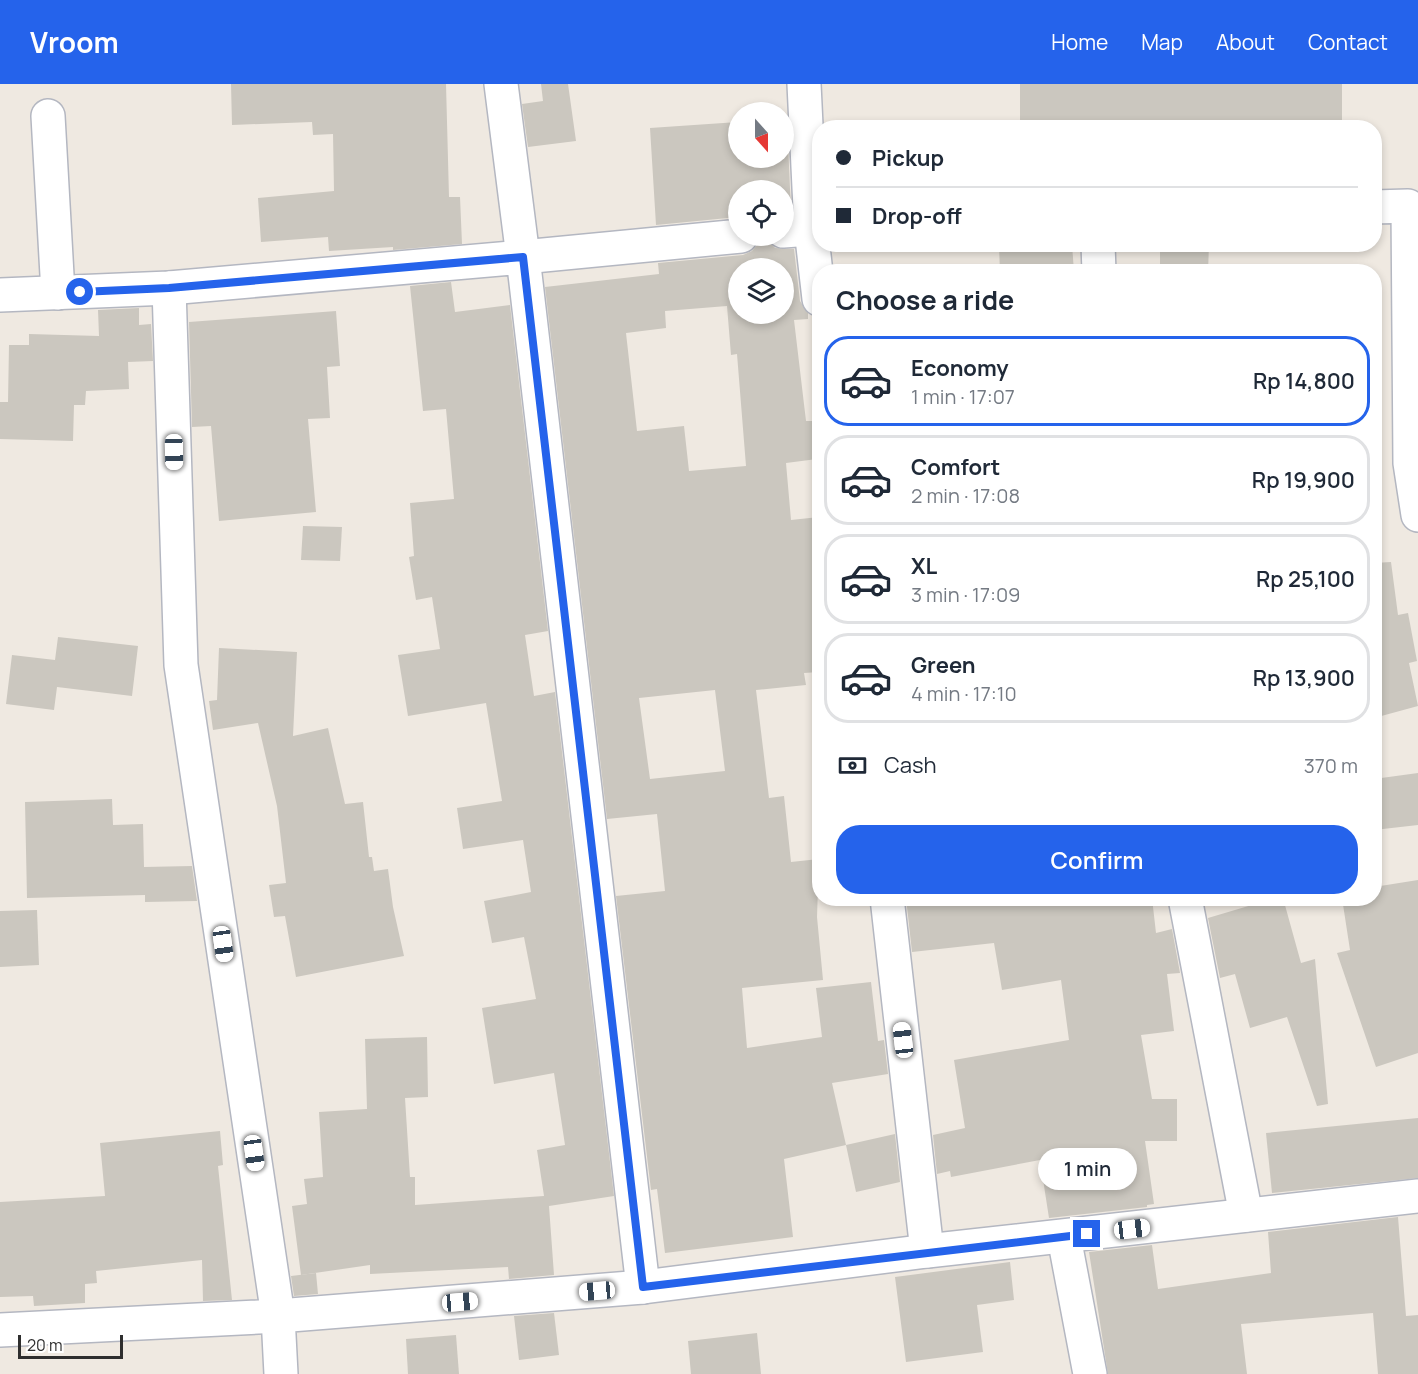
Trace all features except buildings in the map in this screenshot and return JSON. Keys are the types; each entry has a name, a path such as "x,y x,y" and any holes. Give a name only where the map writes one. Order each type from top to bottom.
{"street":[{"path":"501,84 643,1287"},
{"path":"804,84 804,230 812,267"},
{"path":"48,116 58,293"},
{"path":"1382,207 1413,205 1410,463 1418,515"},
{"path":"0,295 169,288 728,237"},
{"path":"169,288 181,665 278,1316 281,1374"},
{"path":"888,906 927,1251"},
{"path":"1187,906 1246,1215"},
{"path":"0,1330 278,1316 643,1287 927,1251 1418,1196"},
{"path":"1064,1237 1090,1374"}],"route":[{"path":"80,292 169,288 523,257 643,1287 927,1251 1087,1234"}]}
